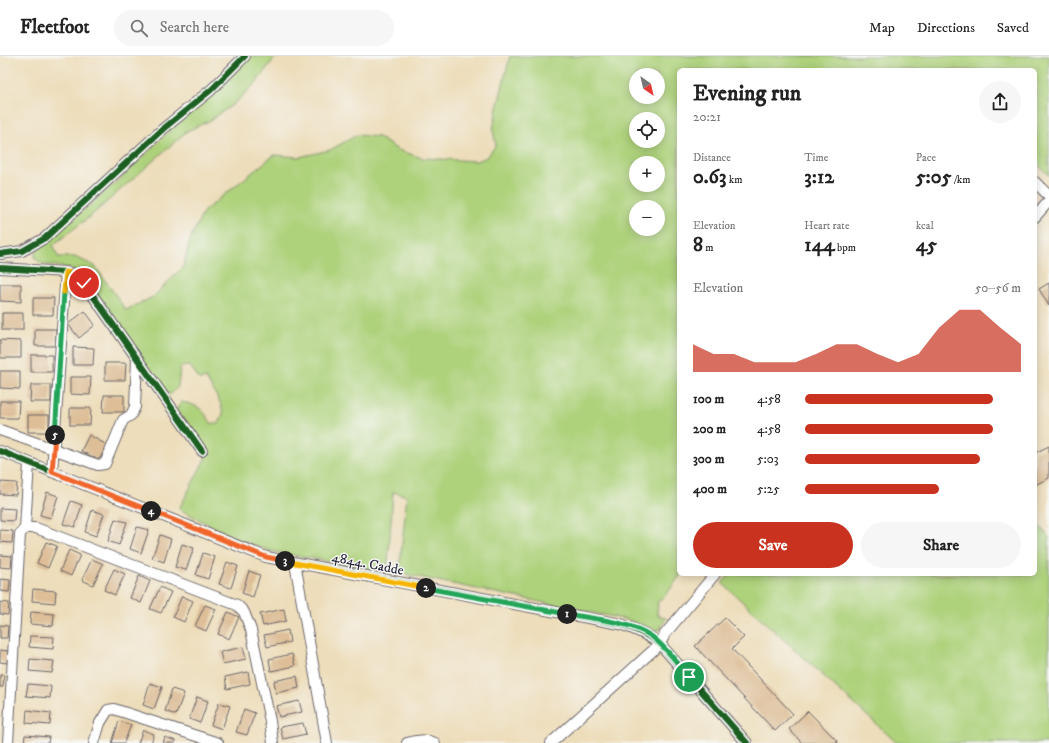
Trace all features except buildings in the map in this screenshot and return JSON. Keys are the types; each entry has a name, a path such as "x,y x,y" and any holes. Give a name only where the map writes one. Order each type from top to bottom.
{"street":[{"path":"0,254 22,251 45,238 163,129 211,90 245,56"},
{"path":"1037,184 1049,196"},
{"path":"1037,215 1049,201"},
{"path":"0,268 66,272 77,275 202,451"},
{"path":"52,472 66,272"},
{"path":"0,430 98,465 105,464 124,420 131,415 135,406 137,359"},
{"name":"4844. Cadde","path":"0,451 266,557 620,624 637,629 650,636 660,644 747,743"},
{"path":"8,743 20,534 25,528 29,463"},
{"path":"25,528 36,528 237,605 244,612 251,630 270,721 273,743"},
{"path":"295,563 327,743"},
{"path":"551,743 660,644 665,634 713,576"},
{"path":"94,743 100,723 108,710 114,709 218,743"},
{"path":"407,743 418,740 428,740 435,743"}],"green space":[{"path":"251,56 276,56 256,83 234,104 209,121 187,131 93,214 53,245 58,257 75,257 95,266 126,310 153,297 183,267 191,237 204,211 274,155 299,157 330,150 357,135 378,137 398,150 422,158 477,161 487,157 496,145 493,130 510,56 1049,56 1049,176 1037,164 1037,68 677,68 677,576 680,576 668,592 658,601 657,615 666,618 659,631 628,620 399,573 407,496 393,492 388,564 377,570 270,551 232,537 179,509 205,459 206,449 176,410 181,402 192,404 205,414 211,423 219,424 223,414 220,402 206,378 200,380 190,366 180,367 178,387 170,395 162,388 108,308 80,274 69,268 43,264 35,259 35,253 39,248 119,180 167,133 218,90"},
{"path":"1037,523 1049,537 1049,743 897,743 722,583 728,576 1037,576"}],"cycle path":[{"path":"0,254 22,251 45,238 163,129 211,90 245,56"},
{"path":"0,268 66,272 77,275 202,451"},
{"path":"0,451 266,557 620,624 631,628 660,644 747,743"}],"route":[{"path":"84,283 77,275 66,272 52,472 266,557 620,624 637,629 650,636 660,644 689,677"}]}
